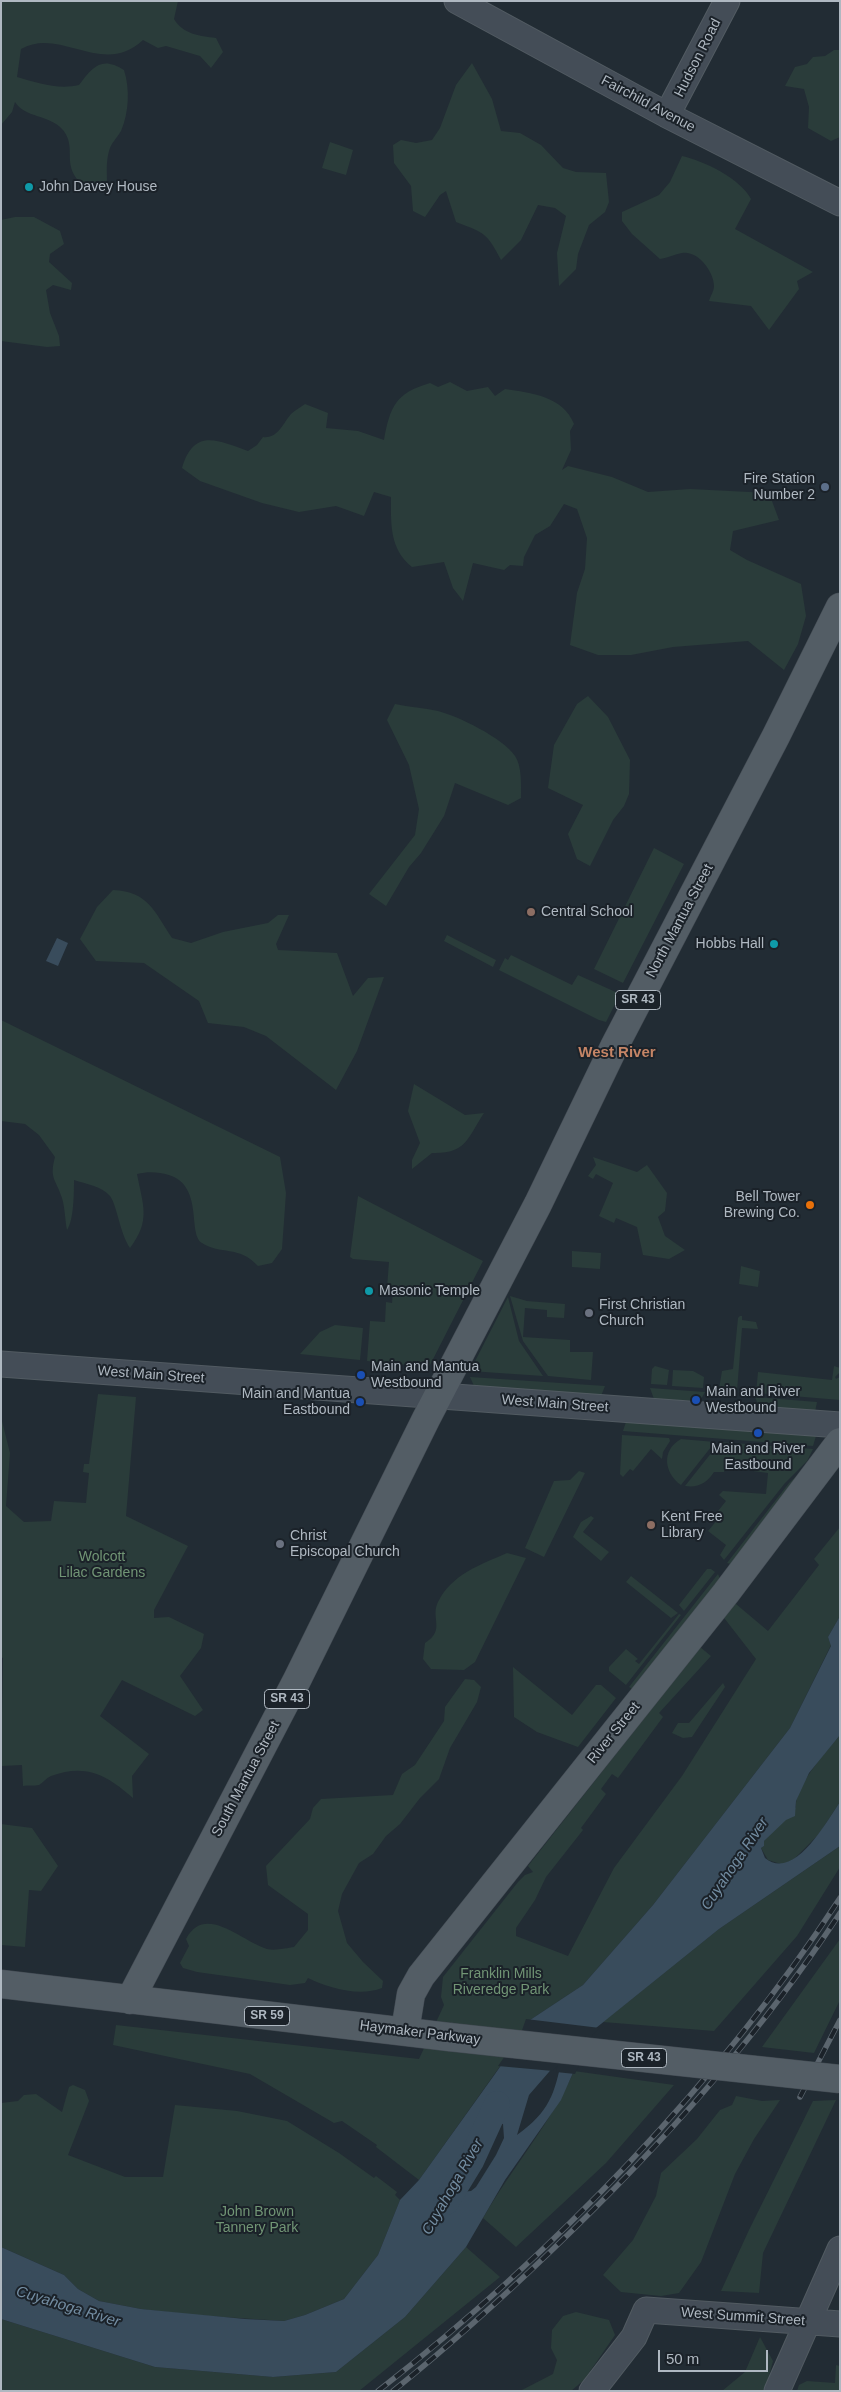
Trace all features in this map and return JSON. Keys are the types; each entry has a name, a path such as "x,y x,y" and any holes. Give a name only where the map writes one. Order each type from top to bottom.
{"main road":[{"name":"Fairchild Avenue","path":"457,1 667,115 840,203"},
{"name":"Hudson Road","path":"667,115 727,1"},
{"name":"North Mantua Street","path":"438,1395 534,1212 614,1047 776,736 840,606"},
{"name":"West Main Street","path":"1,1364 840,1425"},
{"name":"South Mantua Street","path":"130,2000 298,1680 438,1395"},
{"name":"River Street","path":"405,2031 410,2000 421,1976 726,1594 840,1442"},
{"name":"Haymaker Parkway","path":"1,1984 449,2037 840,2079"},
{"path":"777,2391 840,2249"},
{"name":"West Summit Street","path":"592,2391 634,2337 646,2310 840,2324"}],"green space":[{"path":"1,1 178,1 174,19 178,24 192,33 216,38 223,52 211,68 200,56 166,46 158,48 143,40 128,50 113,54 97,53 51,43 36,44 21,49 17,77 48,85 63,87 79,85 94,68 104,64 110,64 124,70 128,100 124,124 109,151 107,182 102,181 90,190 74,174 71,166 67,136 57,124 25,111 15,102 12,112 1,125"},
{"path":"834,50 840,50 840,137 831,141 808,128 809,107 804,89 785,86 795,67 807,64 813,57 825,56"},
{"path":"472,63 492,99 501,131 520,133 541,145 563,168 576,172 606,173 609,202 605,212 589,225 578,254 576,269 559,286 557,253 566,216 555,208 538,205 521,240 501,260 492,244 484,235 456,222 446,191 440,195 425,217 413,211 411,186 394,163 393,145 401,140 416,143 432,140 440,128 456,85"},
{"path":"330,142 353,150 346,175 322,168"},
{"path":"682,156 711,166 730,177 746,191 751,199 735,229 813,272 797,281 799,289 769,330 751,306 709,301 714,288 713,280 708,269 699,258 688,253 682,253 660,259 632,234 622,221 622,212 659,195 670,182"},
{"path":"15,217 34,217 60,231 64,244 50,254 49,262 72,283 71,290 53,285 46,290 50,313 59,336 60,346 47,347 1,341 1,220"},
{"path":"450,382 467,391 488,387 495,396 505,389 535,394 562,407 574,424 570,431 571,450 562,470 568,466 612,477 648,492 690,489 769,493 779,520 733,531 730,550 747,560 801,584 806,616 798,644 784,670 748,641 673,647 631,655 598,655 570,645 577,593 585,569 587,538 577,509 564,504 550,526 535,535 524,557 523,566 510,565 504,570 473,563 463,601 453,588 444,562 412,567 404,560 395,544 393,535 391,497 374,492 364,516 336,506 299,512 262,503 200,481 182,468 187,455 200,442 208,440 217,441 248,451 257,445 263,437 273,436 280,430 291,414 305,404 328,413 326,428 358,431 384,440 392,410 402,396 409,391 430,383 438,387"},
{"path":"588,696 608,717 630,760 629,794 624,806 613,820 590,866 577,859 568,834 583,805 548,788 554,745 577,704"},
{"path":"395,704 447,714 468,723 501,742 515,756 519,765 521,798 508,805 455,783 444,816 421,853 409,867 386,906 369,894 415,835 419,809 409,765 387,720"},
{"path":"654,848 684,864 623,983 594,969"},
{"path":"113,890 135,895 143,899 155,911 172,938 191,943 223,932 268,923 278,915 289,915 276,944 278,950 337,953 353,996 368,978 384,977 357,1051 336,1090 266,1036 244,1027 208,1023 199,1001 144,963 96,961 80,939 97,907"},
{"path":"447,935 496,960 493,967 444,941"},
{"path":"511,955 572,985 578,975 620,994 606,1022 499,970 505,958 508,960"},
{"path":"1,1020 280,1157 286,1193 282,1249 272,1263 258,1266 244,1255 209,1247 202,1243 195,1229 190,1195 184,1185 175,1177 160,1173 137,1174 144,1212 141,1229 130,1248 110,1196 98,1188 74,1180 72,1213 67,1230 63,1202 53,1175 55,1157 39,1135 25,1124 1,1121"},
{"path":"414,1084 465,1115 484,1113 469,1137 459,1148 443,1153 432,1153 412,1169 412,1160 420,1143 408,1111"},
{"path":"593,1157 637,1172 647,1165 667,1193 665,1211 658,1217 665,1236 685,1250 669,1259 643,1255 637,1227 616,1218 614,1223 599,1216 613,1183 596,1174 593,1179 588,1176 596,1165"},
{"path":"358,1196 483,1261 429,1367 367,1361 370,1321 385,1322 386,1302 392,1303 393,1289 387,1288 389,1262 353,1259 350,1257"},
{"path":"572,1251 601,1253 600,1269 572,1267"},
{"path":"741,1266 760,1271 758,1287 739,1284"},
{"path":"510,1296 527,1301 565,1304 564,1318 547,1317 547,1310 525,1308 523,1337 570,1340 570,1352 593,1352 591,1380 548,1376 523,1341"},
{"path":"508,1297 519,1341 543,1376 470,1371"},
{"path":"742,1316 742,1320 756,1322 758,1329 742,1328 737,1391 719,1389 722,1371 733,1369 738,1318"},
{"path":"335,1325 363,1328 360,1360 300,1354 320,1332"},
{"path":"655,1366 669,1370 667,1385 651,1384 652,1369"},
{"path":"834,1366 840,1368 840,1372 835,1377 836,1379 840,1377 840,1400 756,1393 758,1372 832,1380"},
{"path":"673,1370 693,1371 704,1377 703,1388 672,1386"},
{"path":"470,1377 605,1386 601,1396 474,1386"},
{"path":"650,1388 705,1392 700,1401 654,1399"},
{"name":"Wolcott Lilac Gardens","path":"98,1394 136,1397 126,1516 188,1546 154,1610 154,1618 169,1617 204,1634 201,1648 180,1676 203,1710 195,1716 122,1680 100,1716 149,1754 132,1776 133,1798 114,1783 85,1771 64,1772 49,1777 39,1785 23,1786 22,1765 1,1766 3,1658 1,1657 1,1417 10,1453 6,1506 24,1522 51,1521 54,1501 86,1503 89,1473 83,1472 84,1464 89,1464"},
{"path":"755,1397 817,1402 815,1412 759,1407"},
{"path":"626,1422 816,1436 813,1446 623,1431"},
{"path":"622,1435 669,1438 670,1441 663,1452 662,1459 651,1449 633,1471 630,1469 623,1477 620,1474"},
{"path":"681,1439 715,1442 681,1485 671,1474 667,1462 670,1449"},
{"path":"720,1442 813,1449 807,1461 785,1483 724,1560 720,1555 726,1545 708,1531 718,1519 714,1516 726,1501 719,1495 723,1491 766,1494 768,1473 753,1471 753,1466 740,1465 739,1470 725,1469 724,1472 714,1472 702,1484 685,1486"},
{"path":"816,1450 821,1450 734,1565 727,1563 789,1483 810,1463"},
{"path":"579,1471 585,1473 544,1557 525,1548 554,1481 570,1480"},
{"path":"591,1516 594,1518 583,1532 609,1552 601,1561 573,1537 581,1522"},
{"name":"Franklin Mills Riveredge Park","path":"840,1527 840,1616 828,1637 831,1645 790,1728 653,1905 583,1985 527,2022 523,2034 419,2180 376,2147 377,2145 342,2121 334,2123 250,2074 113,2045 116,2025 419,2059 444,2005 441,1997 443,1977 518,1882 525,1875 533,1872 528,1866 700,1647 711,1656 659,1713 663,1717 618,1778 612,1774 601,1789 606,1794 581,1828 583,1830 546,1877 535,1900 516,1928 516,1936 568,1956 614,1868 682,1776 756,1659 721,1614 728,1604 736,1604 768,1631 819,1565 814,1559"},
{"path":"507,1553 526,1558 475,1662 464,1670 431,1669 423,1659 425,1643 435,1633 436,1608 444,1592 459,1577"},
{"path":"707,1569 715,1572 684,1611 679,1605"},
{"path":"718,1574 721,1581 634,1690 629,1687"},
{"path":"631,1576 678,1613 671,1618 626,1582"},
{"path":"679,1614 681,1615 626,1685 609,1671 609,1667 626,1649 638,1659 635,1661 639,1664"},
{"path":"513,1667 572,1715 596,1685 601,1685 616,1698 578,1747 537,1732 514,1717"},
{"path":"465,1679 474,1680 481,1687 477,1702 450,1748 439,1779 420,1798 400,1824 386,1836 373,1854 359,1863 342,1894 338,1911 347,1943 383,1981 382,1988 364,1992 344,1990 308,1978 305,1983 290,1985 197,1972 183,1968 180,1963 189,1946 186,1939 194,1929 203,1924 213,1924 224,1928 267,1949 277,1950 294,1947 308,1930 308,1914 268,1885 266,1866 310,1819 313,1808 321,1799 393,1795 402,1774 415,1765 444,1721 445,1707"},
{"path":"723,1683 725,1687 692,1737 683,1738 672,1733 678,1723 689,1723"},
{"path":"840,1735 840,1802 819,1834 794,1859 784,1865 768,1860 761,1848 764,1846 764,1841 796,1807 800,1789 806,1779"},
{"path":"1,1824 32,1828 58,1866 41,1891 29,1890 25,1947 1,1945"},
{"path":"840,1846 840,1867 797,1936 714,2031 603,2022 719,1929"},
{"path":"840,1939 840,2000 814,2053 762,2047"},
{"path":"574,2071 674,2085 606,2163 516,2247 483,2218 543,2127"},
{"name":"John Brown Tannery Park","path":"73,2085 85,2090 89,2101 68,2155 125,2177 163,2177 175,2105 237,2111 287,2121 339,2153 374,2178 376,2176 397,2192 395,2195 400,2200 378,2255 344,2299 305,2315 284,2321 193,2315 141,2309 99,2301 78,2289 64,2275 1,2247 1,2103 18,2101 24,2095 36,2094 62,2112 69,2087"},
{"path":"736,2096 762,2101 780,2100 754,2139 735,2174 701,2262 679,2293 661,2296 621,2292 603,2275 633,2240 656,2196 661,2173 697,2139 720,2110 732,2105"},
{"path":"836,2100 763,2253 759,2293 721,2291 813,2101"},
{"path":"466,2247 500,2277 359,2391 1,2391 1,2319 155,2367 273,2377 336,2372 405,2317"},
{"path":"576,2312 609,2320 615,2335 584,2380 571,2391 520,2391 553,2374 557,2360 551,2348 552,2330 563,2316"},
{"path":"760,2337 773,2361 765,2391 722,2391 745,2372"},
{"path":"836,2365 840,2366 840,2391 797,2391 799,2385 807,2381 835,2383"}],"water":[{"path":"57,938 68,943 58,966 46,961"},
{"path":"840,1616 840,1735 809,1773 796,1801 795,1816 786,1820 764,1841 764,1846 761,1848 765,1858 776,1863 787,1862 798,1856 818,1835 840,1802 840,1846 719,1929 591,2032 561,2100 505,2180 466,2247 405,2317 336,2372 273,2377 155,2367 1,2319 1,2247 64,2275 78,2289 99,2301 141,2309 284,2321 305,2315 344,2299 378,2255 400,2200 419,2180 495,2074 523,2034 527,2022 583,1985 653,1905 790,1728 831,1646 828,1637","holes":["562,2057 557,2082 549,2101 537,2118 517,2135 529,2095","496,2123 503,2124 504,2138 496,2155 476,2187 471,2191 460,2192 468,2162 476,2146"]}],"pier":[{"path":"526,2019 600,2028 593,2034 575,2074 556,2072 558,2065 553,2071 498,2066 521,2033"}],"waterway":[{"name":"Cuyahoga River","path":"446,2202 471,2161 497,2104"}],"railway":[{"path":"378,2391 443,2339 506,2283 569,2224 629,2163 742,2034 793,1966 840,1898"},
{"path":"393,2391 493,2305 630,2173 741,2048 776,2004 840,1913"},
{"path":"800,2097 840,2020"}],"place":[{"name":"John Davey House","path":"29,187"},
{"name":"Fire Station Number 2","path":"825,487"},
{"name":"Central School","path":"531,912"},
{"name":"Hobbs Hall","path":"774,944"},
{"name":"Bell Tower Brewing Co.","path":"810,1205"},
{"name":"Masonic Temple","path":"369,1291"},
{"name":"First Christian Church","path":"589,1313"},
{"name":"Main and Mantua Westbound","path":"361,1375"},
{"name":"Main and River Westbound","path":"696,1400"},
{"name":"Main and Mantua Eastbound","path":"360,1402"},
{"name":"Main and River Eastbound","path":"758,1433"},
{"name":"Kent Free Library","path":"651,1525"},
{"name":"Christ Episcopal Church","path":"280,1544"}],"district":[{"name":"West River","path":"617,1053"}]}
